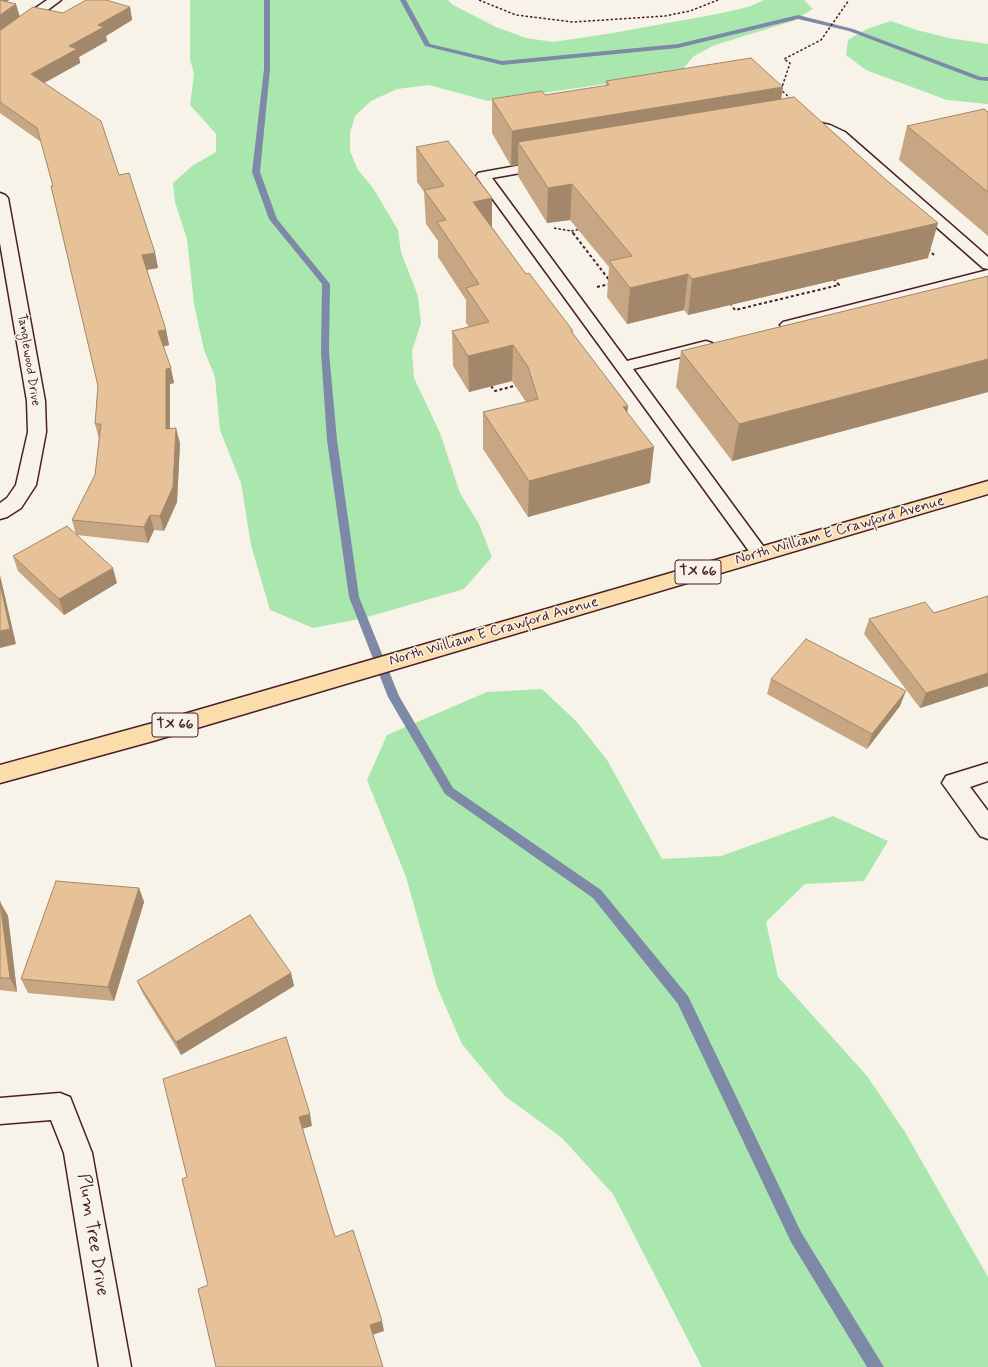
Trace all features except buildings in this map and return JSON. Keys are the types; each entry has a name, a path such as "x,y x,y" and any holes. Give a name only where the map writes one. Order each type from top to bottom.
{"main road":[{"name":"North William E Crawford Avenue","path":"0,774 153,732 988,487"}],"street":[{"path":"0,39 55,0"},
{"name":"Tanglewood Drive","path":"0,198 8,287 36,401 37,432 26,485 14,502 0,512"},
{"path":"988,772 954,783 988,829"},
{"name":"Plum Tree Drive","path":"0,1111 60,1106 78,1153 115,1367"}],"lane":[{"path":"793,124 815,125 840,135 988,265"},
{"path":"554,164 483,176 760,554"},
{"path":"771,329 988,274"},
{"path":"623,367 717,343"}],"path":[{"path":"479,0 516,16 573,22 665,16 690,11 718,0"},
{"path":"827,31 849,0"},
{"path":"788,101 792,100"},
{"path":"569,294 612,284 571,231 582,229 585,233"},
{"path":"726,299 735,310 839,285 830,275"},
{"path":"491,386 495,391 522,384"}],"green space":[{"path":"190,0 448,0 453,5 496,27 526,38 553,42 613,33 722,13 748,7 764,0 804,0 813,9 793,21 715,45 694,56 682,70 653,77 488,101 429,85 397,89 371,101 355,116 350,133 350,151 358,170 373,188 398,230 401,252 418,296 421,323 412,351 414,378 440,433 460,493 479,524 492,557 464,589 364,618 313,628 270,610 251,545 241,483 220,430 215,377 204,350 194,304 187,239 175,202 173,183 192,166 216,152 216,134 190,105 194,74 190,59"},
{"path":"891,21 917,30 949,38 988,44 988,104 947,100 866,70 846,55 848,40 867,29"},
{"path":"542,689 577,722 607,760 662,859 721,856 833,816 888,841 864,881 805,884 766,922 778,977 867,1076 905,1132 988,1277 988,1367 702,1367 613,1194 562,1138 505,1096 462,1044 437,987 406,877 367,780 387,735 487,692"}],"waterway":[{"path":"267,0 267,69 256,172 273,219 326,284 325,352 332,440 354,597 394,697 449,791 597,894 683,1000 796,1237 876,1367"},
{"path":"403,0 427,45 502,63 678,46 798,17 851,30 980,79 988,79"}]}
